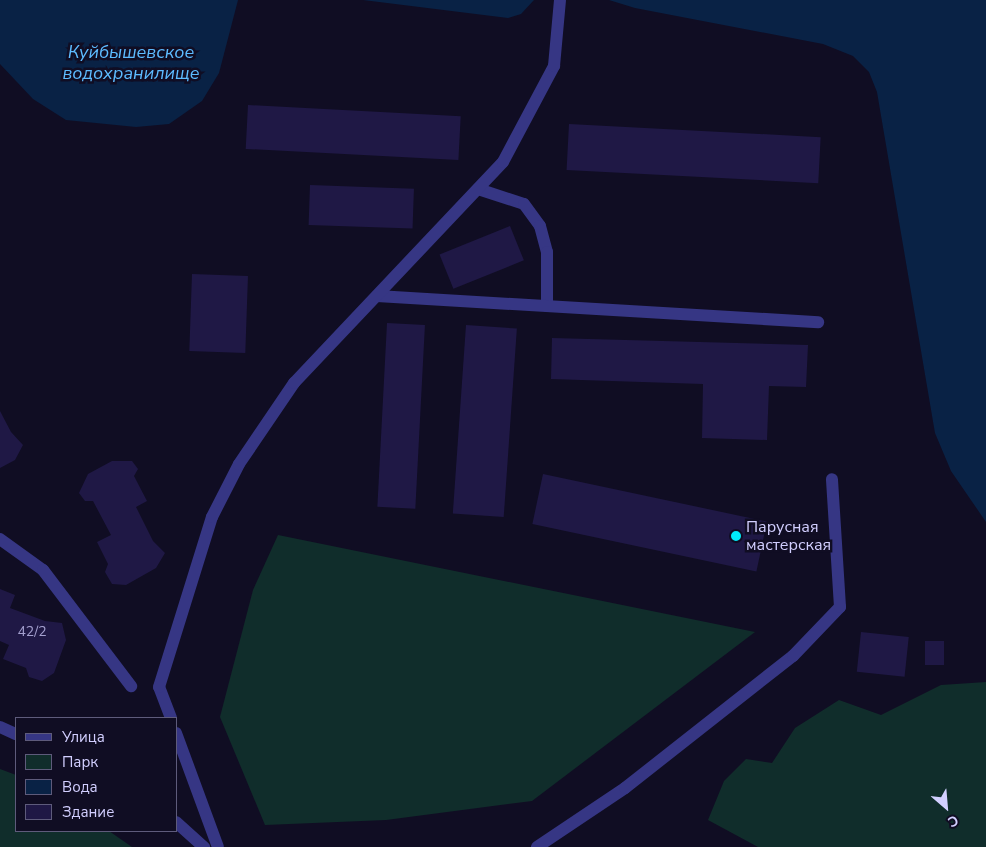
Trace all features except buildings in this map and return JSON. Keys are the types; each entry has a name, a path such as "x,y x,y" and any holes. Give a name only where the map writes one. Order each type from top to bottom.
{"street":[{"path":"171,717 160,687 212,517 239,464 294,382 503,162 554,66 560,0"},
{"path":"478,189 524,204 540,226 547,252 547,306"},
{"path":"377,296 818,322"},
{"path":"537,847 625,788 793,656 840,607 832,479"},
{"path":"0,539 43,570 131,686"},
{"path":"0,727 15,734"},
{"path":"178,738 218,847"},
{"path":"178,824 204,847"}],"green space":[{"path":"278,535 755,632 532,801 386,820 265,825 220,717 253,590"},
{"path":"986,682 986,847 758,847 708,820 724,781 746,759 772,763 795,728 839,700 881,715 941,685"},
{"path":"0,769 15,775 15,832 110,832 132,847 0,847"}],"water":[{"name":"Куйбышевское водохранилище","path":"0,0 238,0 219,73 202,101 169,124 136,127 66,120 33,99 0,64"},
{"path":"363,0 534,0 521,14 508,18"},
{"path":"609,0 986,0 986,522 951,471 935,433 877,92 869,72 853,56 823,44 635,8"}],"place":[{"name":"Парусная мастерская","path":"736,536"}]}
